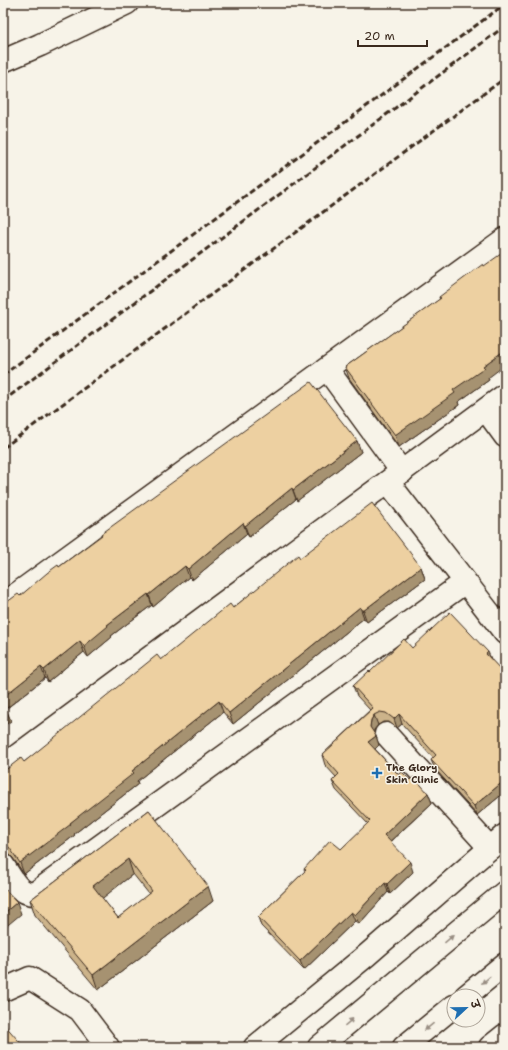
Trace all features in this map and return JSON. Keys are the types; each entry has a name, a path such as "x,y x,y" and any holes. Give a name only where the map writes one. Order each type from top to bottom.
{"street":[{"path":"3,62 127,3"},
{"path":"3,604 327,370 505,238"},
{"path":"327,370 395,477 465,582 505,633"},
{"path":"3,766 505,395"},
{"path":"486,410 505,436"},
{"path":"3,865 20,889 27,893 34,894 465,582"},
{"path":"255,1047 367,955 497,842 386,734"},
{"path":"319,1047 505,892"},
{"path":"476,988 505,964"},
{"path":"3,990 30,978 80,1010 108,1047"},
{"path":"404,1047 446,1013"},
{"path":"490,1047 505,1035"}],"building":[{"path":"505,251 505,350 483,366 485,368 453,390 455,393 395,435 345,367 441,298 439,297 483,264 484,266"},
{"path":"311,382 357,441 293,490 292,488 245,526 243,523 188,569 185,566 149,595 148,594 107,625 108,626 84,646 80,641 44,670 41,667 3,697 3,605 18,594 20,596 47,573 58,565 59,567 102,535 101,534"},
{"path":"372,503 421,567 363,611 360,607 229,713 219,701 132,771 134,773 20,863 9,847 3,842 3,772 21,758 24,762 157,655 161,660 230,604 233,608 298,555 300,558"},
{"path":"450,612 488,652 486,654 505,674 505,780 474,806 431,760 436,755 399,714 394,719 386,713 380,712 374,715 371,720 370,727 376,736 368,742 399,775 402,772 410,780 414,777 428,793 384,835 410,862 387,884 385,883 355,915 351,912 300,961 258,917 306,870 304,869 330,840 341,849 370,821 332,781 339,774 322,755 373,708 353,686 369,671 370,672 404,639 412,648"},
{"path":"3,705 6,710 3,712"},
{"path":"149,810 208,886 93,975 30,900","holes":["128,859 152,891 118,918 93,886"]},
{"path":"3,887 17,902 3,914"},
{"path":"3,1023 24,1047 3,1047"}],"railway":[{"path":"3,375 505,4"},
{"path":"3,401 505,26"},
{"path":"3,448 505,78"}],"place":[{"name":"The Glory Skin Clinic","path":"377,773"}]}
